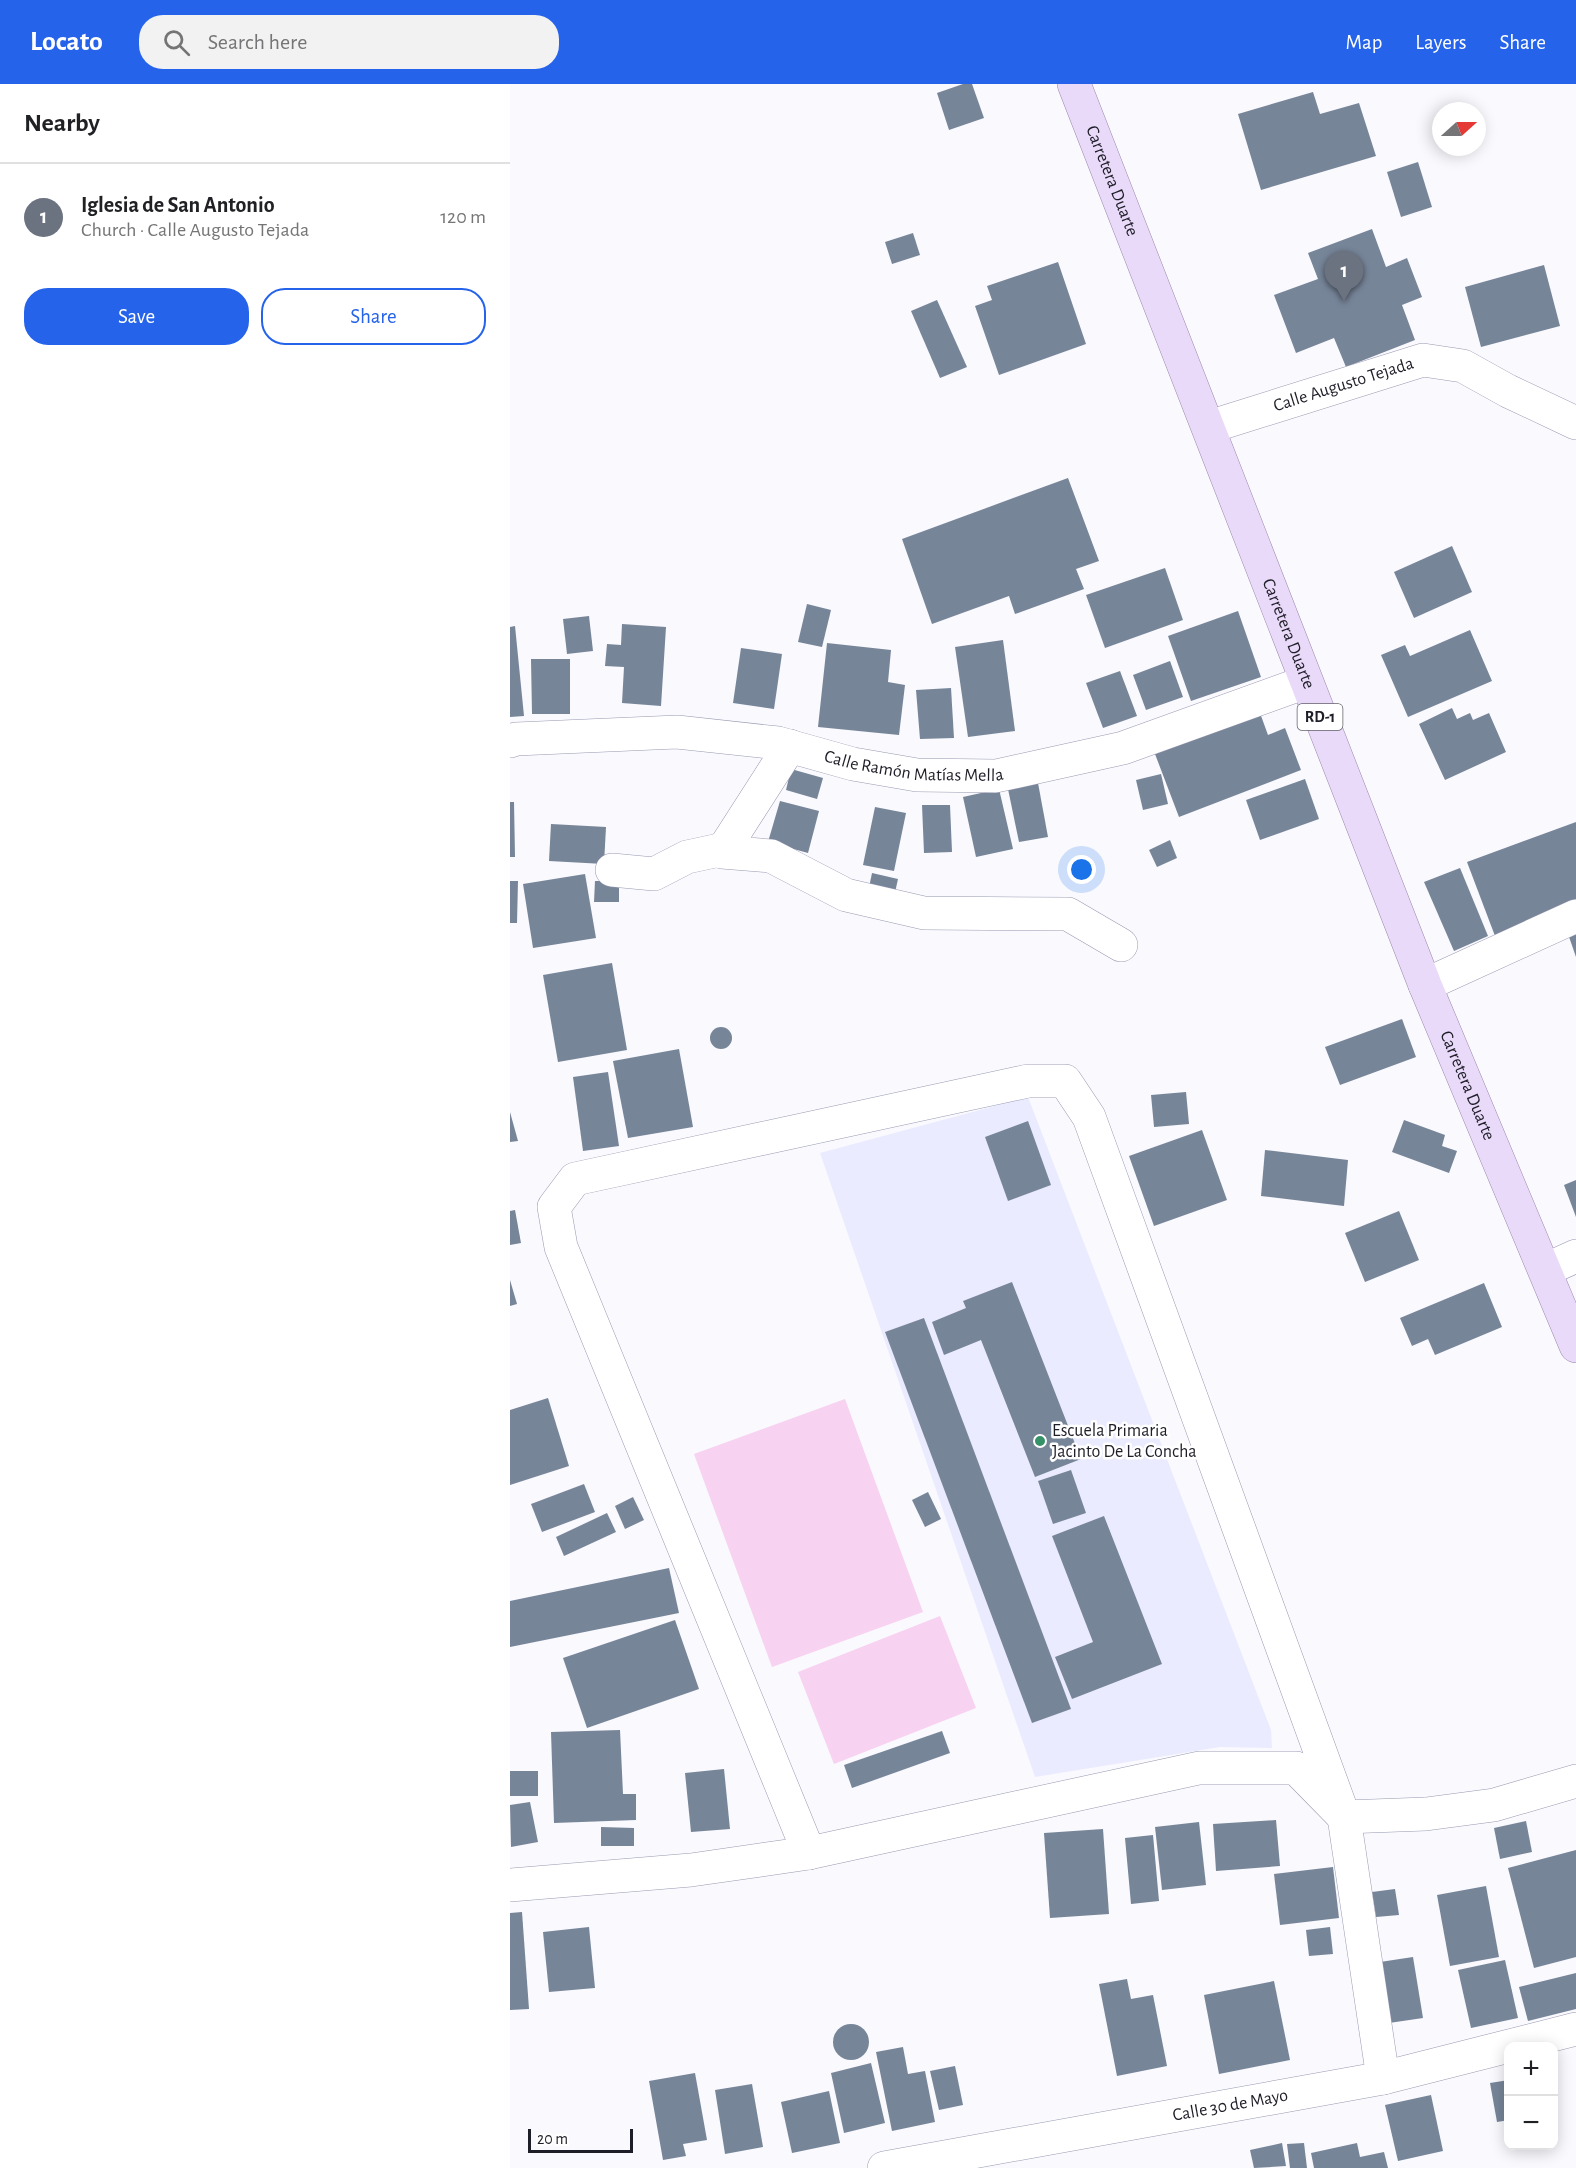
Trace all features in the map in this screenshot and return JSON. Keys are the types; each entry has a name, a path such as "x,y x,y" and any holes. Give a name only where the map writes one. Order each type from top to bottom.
{"main road":[{"name":"Carretera Duarte","path":"1074,84 1425,985 1576,1346"}],"street":[{"name":"Calle Augusto Tejada","path":"1209,427 1423,360 1463,366 1508,392 1576,423"},
{"name":"Calle Ramón Matías Mella","path":"510,741 677,732 778,743 853,764 917,775 996,776 1123,748 1306,681"},
{"path":"789,746 722,852 771,856 846,895 924,913 1068,914 1121,945"},
{"path":"612,870 654,874 687,857 724,849"},
{"path":"1425,985 1576,916"},
{"path":"809,1853 561,1247 554,1207 575,1179 1028,1081 1065,1082 1089,1117 1344,1817 1383,2078"},
{"path":"1545,1270 1576,1256"},
{"path":"510,1885 691,1870 809,1853 1199,1768 1296,1768 1344,1817 1426,1814 1494,1805 1576,1781"},
{"name":"Calle 30 de Mayo","path":"884,2168 1027,2155 1383,2078 1576,2029"}],"shaded area":[{"name":"Escuela Primaria Jacinto De La Concha","path":"1028,1097 1271,1730 1272,1748 1220,1747 1035,1777 820,1153"},
{"path":"845,1399 923,1612 772,1667 694,1454"},
{"path":"940,1616 976,1708 834,1764 798,1672"}],"building":[{"path":"963,84 972,84 984,118 949,130 937,93"},
{"path":"1313,92 1320,114 1359,103 1376,156 1261,190 1238,114"},
{"path":"1418,162 1432,207 1401,217 1387,172"},
{"path":"1372,229 1386,267 1407,258 1422,297 1402,305 1415,340 1346,367 1334,338 1296,353 1274,295 1318,279 1308,253"},
{"path":"913,233 920,255 892,264 885,242"},
{"path":"1058,262 1086,344 999,375 975,306 992,300 987,286"},
{"path":"1544,265 1560,326 1481,347 1465,287"},
{"path":"937,300 967,367 940,378 911,311"},
{"path":"1068,478 1099,561 1076,569 1084,589 1015,614 1009,596 932,624 902,539"},
{"path":"1452,546 1472,592 1414,618 1394,572"},
{"path":"1165,568 1183,620 1105,648 1086,595"},
{"path":"807,604 831,610 822,647 798,642"},
{"path":"1238,611 1261,677 1191,701 1168,636"},
{"path":"589,616 593,651 567,654 563,619"},
{"path":"622,624 666,627 661,706 622,703 624,667 605,666 607,644 621,645"},
{"path":"515,626 524,716 510,717 510,627"},
{"path":"1470,630 1492,681 1408,717 1381,655 1405,645 1410,656"},
{"path":"1003,640 1015,731 968,737 955,647"},
{"path":"827,643 891,650 888,682 905,685 899,735 818,727"},
{"path":"741,648 782,654 774,709 733,703"},
{"path":"531,659 570,659 570,714 532,714"},
{"path":"1170,661 1183,697 1146,710 1133,675"},
{"path":"1120,671 1137,716 1103,728 1086,683"},
{"path":"951,688 954,738 920,739 916,690"},
{"path":"1452,708 1457,719 1470,713 1473,720 1489,713 1506,752 1445,780 1419,724"},
{"path":"1260,713 1268,735 1285,728 1301,770 1179,817 1155,754"},
{"path":"791,769 823,778 817,799 786,790"},
{"path":"1161,774 1168,804 1143,810 1136,780"},
{"path":"1305,779 1319,819 1260,840 1246,800"},
{"path":"1038,783 1048,837 1019,842 1008,789"},
{"path":"999,789 1013,849 976,857 963,797"},
{"path":"780,801 819,811 808,853 768,842"},
{"path":"510,802 514,802 515,857 510,857"},
{"path":"922,805 950,805 952,852 924,853"},
{"path":"875,807 906,813 894,871 863,865"},
{"path":"1576,822 1576,906 1495,936 1467,862"},
{"path":"551,824 606,827 604,864 549,861"},
{"path":"1170,840 1177,858 1157,867 1149,850"},
{"path":"1460,868 1488,936 1454,951 1424,882"},
{"path":"872,873 898,879 894,897 868,892"},
{"path":"585,874 596,938 533,948 523,884"},
{"path":"510,881 518,881 517,923 510,923"},
{"path":"595,881 619,881 619,902 594,902"},
{"path":"1576,928 1576,957 1567,931"},
{"path":"612,963 627,1050 558,1062 543,975"},
{"path":"1402,1019 1416,1057 1340,1085 1325,1047"},
{"path":"721,1027 729,1030 732,1038 729,1046 721,1049 713,1046 710,1038 713,1030"},
{"path":"679,1049 693,1127 628,1138 613,1061"},
{"path":"608,1072 619,1146 583,1151 573,1077"},
{"path":"1186,1092 1189,1124 1154,1127 1151,1095"},
{"path":"510,1112 518,1141 510,1142"},
{"path":"1404,1120 1445,1135 1442,1146 1457,1151 1449,1173 1392,1152"},
{"path":"1028,1121 1051,1185 1008,1201 985,1137"},
{"path":"1202,1130 1227,1200 1154,1226 1129,1156"},
{"path":"1265,1150 1348,1160 1344,1206 1261,1196"},
{"path":"1576,1180 1576,1217 1564,1185"},
{"path":"515,1210 521,1243 510,1245 510,1211"},
{"path":"1399,1211 1419,1260 1365,1282 1345,1233"},
{"path":"510,1280 517,1304 510,1306"},
{"path":"1012,1282 1081,1459 1035,1477 981,1340 944,1355 932,1322 966,1308 963,1301"},
{"path":"1484,1283 1502,1327 1435,1355 1428,1339 1412,1346 1400,1318"},
{"path":"924,1318 1071,1709 1032,1723 885,1332"},
{"path":"548,1398 569,1466 510,1485 510,1410"},
{"path":"1071,1470 1086,1513 1053,1524 1038,1481"},
{"path":"584,1484 595,1512 542,1532 531,1504"},
{"path":"928,1492 941,1519 925,1527 912,1500"},
{"path":"633,1497 644,1520 625,1529 615,1506"},
{"path":"607,1513 616,1532 564,1556 556,1537"},
{"path":"1104,1516 1162,1664 1072,1699 1055,1657 1093,1642 1052,1536"},
{"path":"669,1568 679,1613 510,1647 510,1601"},
{"path":"675,1620 699,1689 587,1728 563,1658"},
{"path":"620,1730 623,1794 636,1794 636,1820 554,1823 551,1732"},
{"path":"942,1731 950,1753 852,1788 844,1765"},
{"path":"724,1769 730,1829 691,1832 685,1773"},
{"path":"510,1771 538,1771 538,1796 510,1796"},
{"path":"530,1802 538,1842 511,1847 510,1805"},
{"path":"1276,1820 1280,1866 1216,1871 1213,1824"},
{"path":"1526,1821 1532,1852 1500,1859 1494,1828"},
{"path":"1199,1822 1206,1885 1162,1890 1155,1827"},
{"path":"601,1827 634,1828 634,1846 601,1846"},
{"path":"1103,1829 1109,1914 1050,1918 1044,1833"},
{"path":"1153,1835 1159,1901 1131,1904 1125,1838"},
{"path":"1576,1850 1576,1957 1534,1968 1508,1868"},
{"path":"1333,1867 1339,1918 1280,1925 1274,1874"},
{"path":"1486,1886 1499,1957 1450,1966 1437,1895"},
{"path":"1395,1889 1399,1915 1376,1917 1372,1892"},
{"path":"522,1912 529,2009 510,2010 510,1913"},
{"path":"589,1927 595,1988 549,1992 543,1932"},
{"path":"1330,1927 1333,1954 1309,1956 1306,1930"},
{"path":"1413,1957 1423,2018 1389,2023 1380,1962"},
{"path":"1505,1960 1518,2018 1471,2028 1458,1970"},
{"path":"1576,1973 1576,2009 1528,2021 1519,1987"},
{"path":"1127,1979 1131,1999 1153,1995 1167,2066 1117,2076 1099,1984"},
{"path":"1274,1981 1290,2060 1219,2074 1204,1995"},
{"path":"851,2024 864,2029 869,2042 864,2055 851,2060 838,2055 833,2042 838,2029"},
{"path":"903,2047 908,2074 925,2071 935,2122 892,2131 876,2052"},
{"path":"871,2063 885,2123 844,2133 831,2073"},
{"path":"955,2066 963,2105 939,2110 930,2071"},
{"path":"695,2073 707,2140 683,2144 686,2156 663,2160 649,2081"},
{"path":"1504,2081 1504,2121 1497,2122 1490,2083"},
{"path":"752,2084 763,2147 725,2154 715,2090"},
{"path":"829,2091 840,2143 792,2153 781,2102"},
{"path":"1431,2095 1443,2151 1398,2161 1385,2105"},
{"path":"1282,2143 1286,2166 1254,2168 1250,2150"},
{"path":"1304,2143 1307,2168 1290,2168 1287,2144"},
{"path":"1357,2143 1360,2157 1384,2152 1388,2168 1314,2168 1311,2153"}],"place":[{"name":"Iglesia de San Antonio","path":"1344,301"},
{"name":"Escuela Primaria Jacinto De La Concha","path":"1040,1441"}]}
